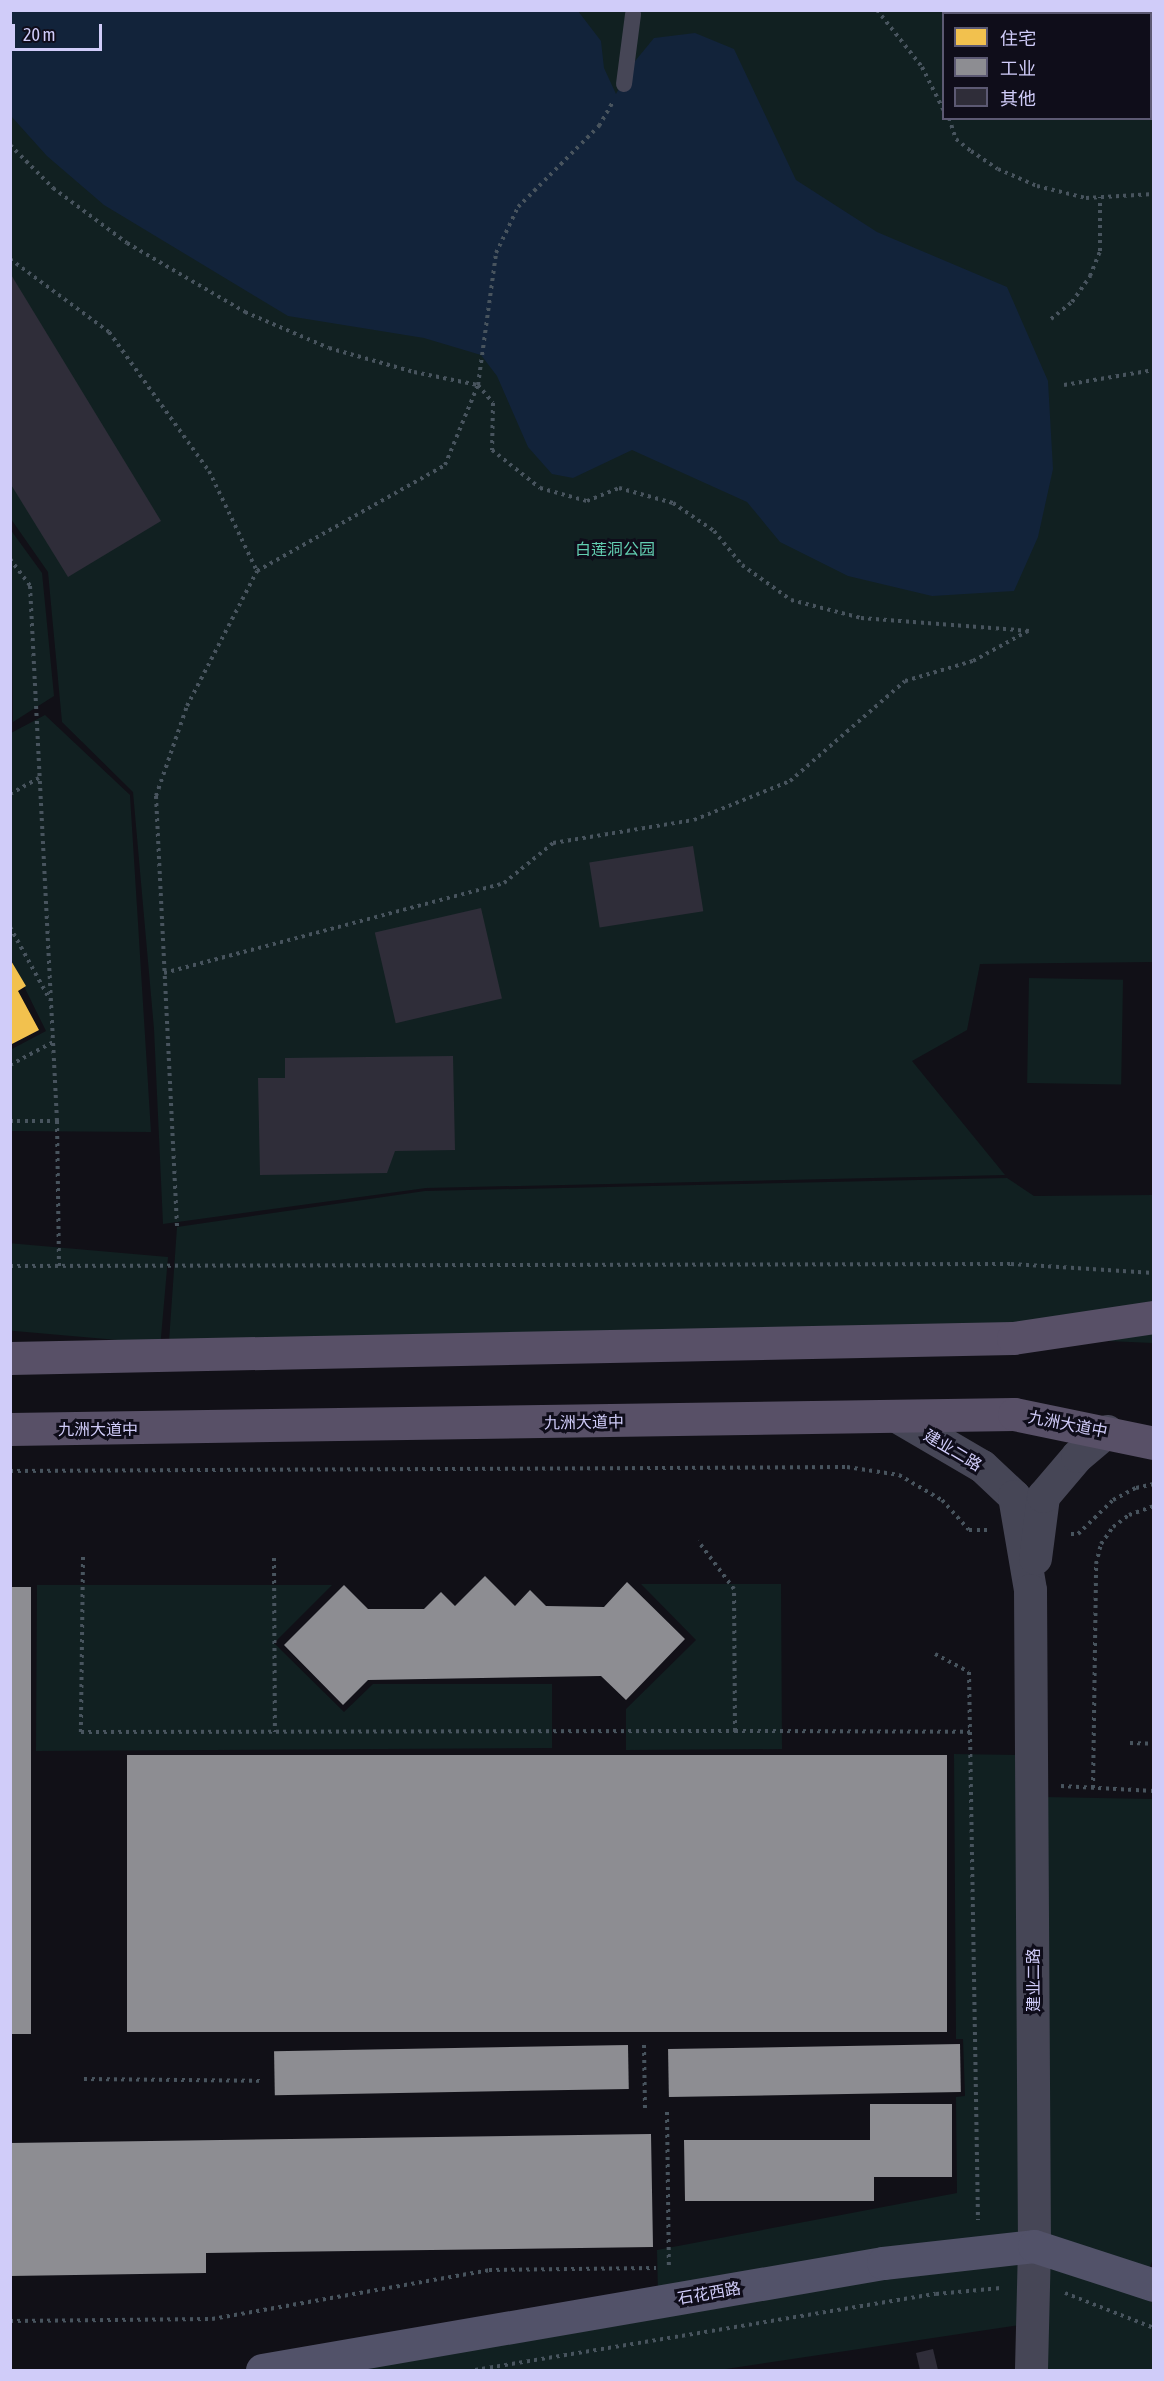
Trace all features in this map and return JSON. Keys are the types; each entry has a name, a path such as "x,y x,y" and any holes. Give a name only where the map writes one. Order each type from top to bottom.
{"main road":[{"path":"10,1358 1013,1338 1154,1317"},
{"name":"九洲大道中","path":"10,1430 1014,1414 1107,1431 1154,1443"},
{"name":"石花西路","path":"262,2370 882,2263 1034,2233 1154,2285"}],"street":[{"name":"建业二路","path":"898,1417 982,1466 1014,1496 1029,1532 1034,2233 1031,2370"},
{"name":"建业二路","path":"1029,1532 1043,1496 1077,1456 1107,1431"}],"lane":[{"path":"624,84 633,15"}],"path":[{"path":"877,10 922,67 942,107"},
{"path":"177,1226 156,796 187,706 257,571 445,465 478,385 496,253 504,234 518,207 599,126 616,99"},
{"path":"948,120 956,139 998,169 1037,186 1086,198 1154,194"},
{"path":"10,145 53,188 127,243 245,312 329,348 414,372 478,385 493,403 492,450 540,488 587,501 620,488 673,503 714,531 742,565 791,600 861,618 1029,631 973,661 905,681 790,781 694,820 553,843 504,883 164,974"},
{"path":"1051,319 1072,302 1090,276 1100,251 1100,197"},
{"path":"10,259 109,332 209,471 257,571"},
{"path":"1064,386 1154,369"},
{"path":"10,559 30,586 57,1121 59,1266"},
{"path":"10,794 39,778"},
{"path":"10,927 51,1004"},
{"path":"10,1065 53,1042"},
{"path":"10,1121 57,1121"},
{"path":"10,1266 1011,1264 1154,1273"},
{"path":"10,1471 848,1467 899,1475 942,1500 969,1530 1078,1534 1113,1500 1136,1488 1154,1484"},
{"path":"1093,1788 1096,1564 1101,1544 1113,1527 1129,1515 1154,1506"},
{"path":"698,1541 734,1589 735,1731"},
{"path":"83,1557 81,1732 970,1732"},
{"path":"274,1558 275,1732"},
{"path":"934,1654 969,1672 978,2221"},
{"path":"1130,1743 1154,1744"},
{"path":"1031,1785 1154,1791"},
{"path":"644,2045 645,2112"},
{"path":"84,2079 262,2080"},
{"path":"667,2112 669,2267"},
{"path":"966,2223 978,2221 1034,2233"},
{"path":"10,2321 212,2319 489,2270 679,2267"},
{"path":"476,2370 936,2294 1033,2286 1076,2296 1154,2328"}],"green space":[{"name":"白莲洞公园","path":"10,11 1153,11 1153,962 980,964 967,1030 912,1061 1005,1175 426,1188 163,1224 154,1029 133,792 62,722 48,572 11,519"},
{"path":"10,529 42,573 54,696 13,722"},
{"path":"45,715 130,795 151,1132 11,1131 10,1050 46,1031 10,958 11,733"},
{"path":"1029,978 1123,980 1121,1085 1027,1083"},
{"path":"1007,1178 1034,1196 1153,1195 1153,1343 1014,1337 168,1356 177,1227 425,1191"},
{"path":"11,1243 168,1257 160,1344 10,1331"},
{"path":"641,1584 781,1584 782,1749 626,1750 626,1709 696,1640"},
{"path":"37,1585 332,1585 274,1643 344,1712 373,1684 552,1684 552,1748 36,1751"},
{"path":"954,1754 1024,1755 1026,2241 658,2294 657,2250 957,2193 956,2097 965,2096 963,2039 956,2039"},
{"path":"1044,1797 1153,1799 1153,2259 1147,2274 1042,2241"},
{"path":"1035,2247 1153,2286 1153,2370 1032,2370"},
{"path":"1022,2256 1020,2325 719,2370 333,2370"}],"water":[{"path":"10,11 578,11 601,41 604,68 616,94 631,66 654,38 695,33 734,49 796,180 877,232 1007,287 1048,381 1053,469 1038,537 1014,591 932,596 848,576 780,542 747,502 632,450 573,478 552,474 528,447 497,376 481,355 424,338 288,316 104,205 47,156 11,116"}],"building: 住宅":[{"path":"10,959 26,986 18,991 39,1030 10,1045"}],"building: 工业":[{"path":"485,1576 515,1606 530,1590 546,1606 604,1607 627,1582 685,1639 626,1700 601,1676 368,1680 343,1705 284,1645 344,1585 368,1609 424,1609 441,1592 455,1606"},
{"path":"10,1587 31,1587 31,2034 10,2034"},
{"path":"127,1755 947,1755 947,2032 127,2032"},
{"path":"960,2044 961,2092 669,2097 668,2049"},
{"path":"628,2045 629,2089 275,2095 274,2051"},
{"path":"870,2104 952,2104 952,2177 874,2177 874,2201 685,2201 684,2140 870,2140"},
{"path":"651,2134 653,2247 206,2253 206,2273 10,2276 10,2143"}],"building: 其他":[{"path":"10,273 161,521 68,577 10,483"},
{"path":"693,846 703,911 600,928 589,862"},
{"path":"481,908 502,999 396,1023 375,933"},
{"path":"453,1056 455,1150 395,1151 387,1173 260,1175 258,1078 285,1078 285,1058"},
{"path":"933,2349 938,2370 920,2370 916,2353"}]}
